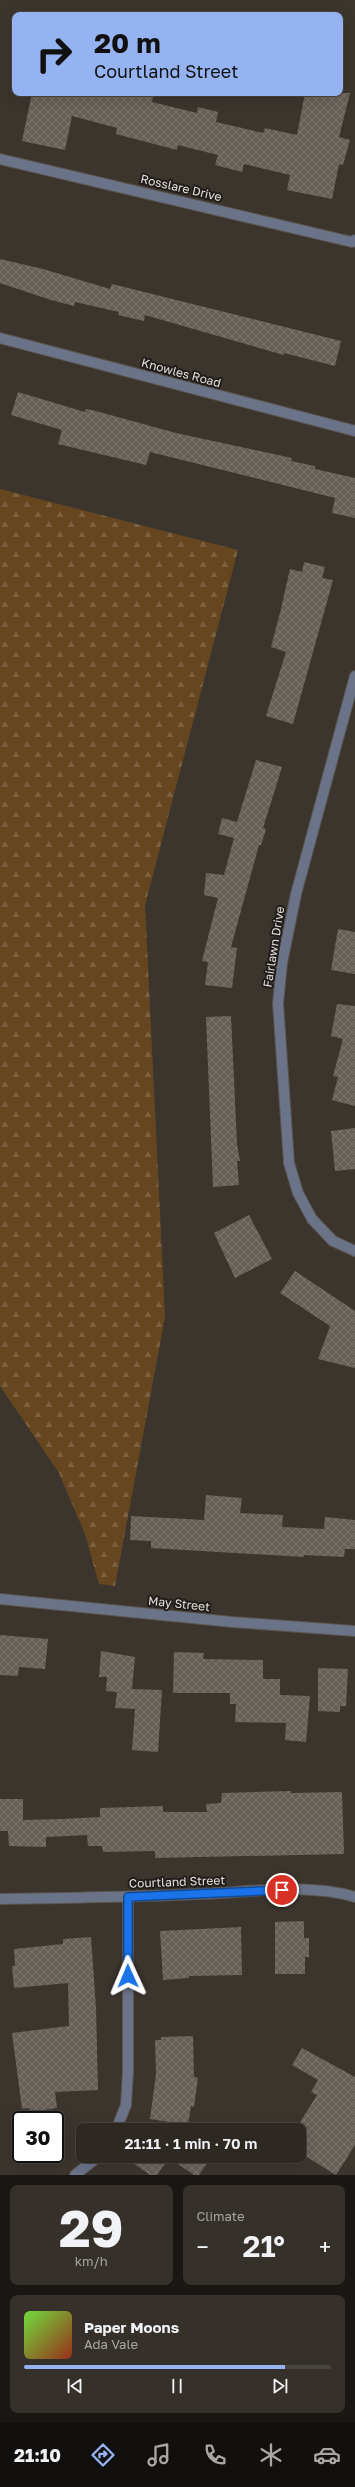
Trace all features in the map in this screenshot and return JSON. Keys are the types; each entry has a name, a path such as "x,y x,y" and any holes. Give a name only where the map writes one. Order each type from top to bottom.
{"street":[{"name":"Rosslare Drive","path":"0,159 352,242 355,240"},
{"name":"Knowles Road","path":"0,338 355,431"},
{"name":"Fairlawn Drive","path":"355,676 296,894 282,963 278,1003 289,1163 298,1193 312,1219 333,1241 355,1251"},
{"name":"May Street","path":"0,1599 232,1622 355,1631"},
{"name":"Courtland Street","path":"0,1899 128,1897 282,1890 334,1891 355,1897"},
{"path":"119,2123 126,2105 128,2072 128,1897"},
{"path":"75,2175 90,2163"}],"green space":[{"path":"0,489 238,550 145,905 165,1317 115,1586 99,1584 85,1534 59,1473 0,1386"}],"building":[{"path":"343,93 350,93 339,137 350,140 343,165 339,164 332,199 287,190 290,175 244,164 242,172 215,165 218,155 178,145 177,150 116,134 117,128 72,116 65,150 22,141 31,96 153,96 152,102 197,113 198,107 218,112 216,122 263,133 265,128 297,135 304,96 343,96"},
{"path":"0,259 43,269 110,289 112,284 341,341 335,366 284,353 284,355 145,315 144,321 118,315 119,312 75,302 74,306 51,300 0,283"},
{"path":"18,392 85,412 86,409 92,410 176,433 292,458 291,461 315,466 315,469 355,478 355,518 332,513 335,498 150,452 146,465 58,444 62,430 11,415"},
{"path":"304,562 325,567 322,578 333,580 293,724 266,716 286,652 271,647 290,569 302,572"},
{"path":"256,760 282,767 263,828 266,829 261,845 259,845 231,947 237,948 232,988 205,985 208,962 202,961 218,898 204,895 206,873 224,875 234,838 218,834 222,818 237,822"},
{"path":"338,929 355,932 355,974 331,970"},
{"path":"337,1004 355,1006 355,1106 332,1100 338,1077 333,1076 343,1039 331,1036"},
{"path":"231,1016 237,1144 240,1161 237,1161 239,1185 213,1187 206,1017"},
{"path":"355,1128 355,1169 335,1171 331,1131"},
{"path":"249,1215 272,1259 235,1278 214,1233"},
{"path":"295,1271 355,1311 355,1368 318,1359 330,1326 280,1293"},
{"path":"206,1495 242,1498 240,1513 283,1515 282,1527 324,1529 325,1517 355,1520 355,1549 345,1549 344,1557 304,1555 304,1557 151,1548 151,1541 130,1540 131,1516 204,1520"},
{"path":"0,1635 48,1639 45,1669 19,1667 18,1676 0,1675"},
{"path":"101,1651 135,1657 132,1689 162,1690 158,1752 132,1750 135,1709 115,1708 117,1692 106,1691 107,1677 99,1677"},
{"path":"174,1652 204,1653 203,1659 263,1660 263,1679 280,1679 280,1695 310,1696 306,1742 285,1740 286,1723 235,1722 236,1704 230,1704 230,1693 173,1693"},
{"path":"318,1668 348,1669 346,1706 340,1706 340,1712 318,1711"},
{"path":"291,1791 291,1793 342,1792 344,1854 155,1858 155,1851 103,1852 102,1846 88,1846 87,1835 46,1837 46,1847 9,1846 8,1831 0,1831 0,1799 23,1799 23,1820 62,1819 100,1817 100,1808 163,1806 163,1812 207,1812 206,1804 221,1803 222,1793"},
{"path":"304,1921 304,1938 309,1938 309,1957 305,1957 305,1974 275,1974 275,1922"},
{"path":"241,1927 242,1975 189,1976 189,1978 163,1980 160,1931"},
{"path":"91,1937 96,2008 98,2090 55,2092 57,2108 30,2111 29,2108 22,2109 12,2033 69,2026 68,1983 14,1988 12,1966 15,1966 14,1949 63,1944 63,1939"},
{"path":"193,2036 194,2077 198,2078 194,2107 191,2106 188,2123 175,2123 150,2119 156,2074 155,2040 161,2040 161,2037"},
{"path":"302,2048 355,2077 355,2145 336,2175 306,2156 306,2123 300,2123 317,2095 311,2092 318,2080 292,2065"},
{"path":"133,2163 165,2163 157,2175 150,2175"},
{"path":"176,2163 207,2163 199,2175 194,2175"}],"route":[{"path":"128,1976 128,1897 282,1890"}]}
